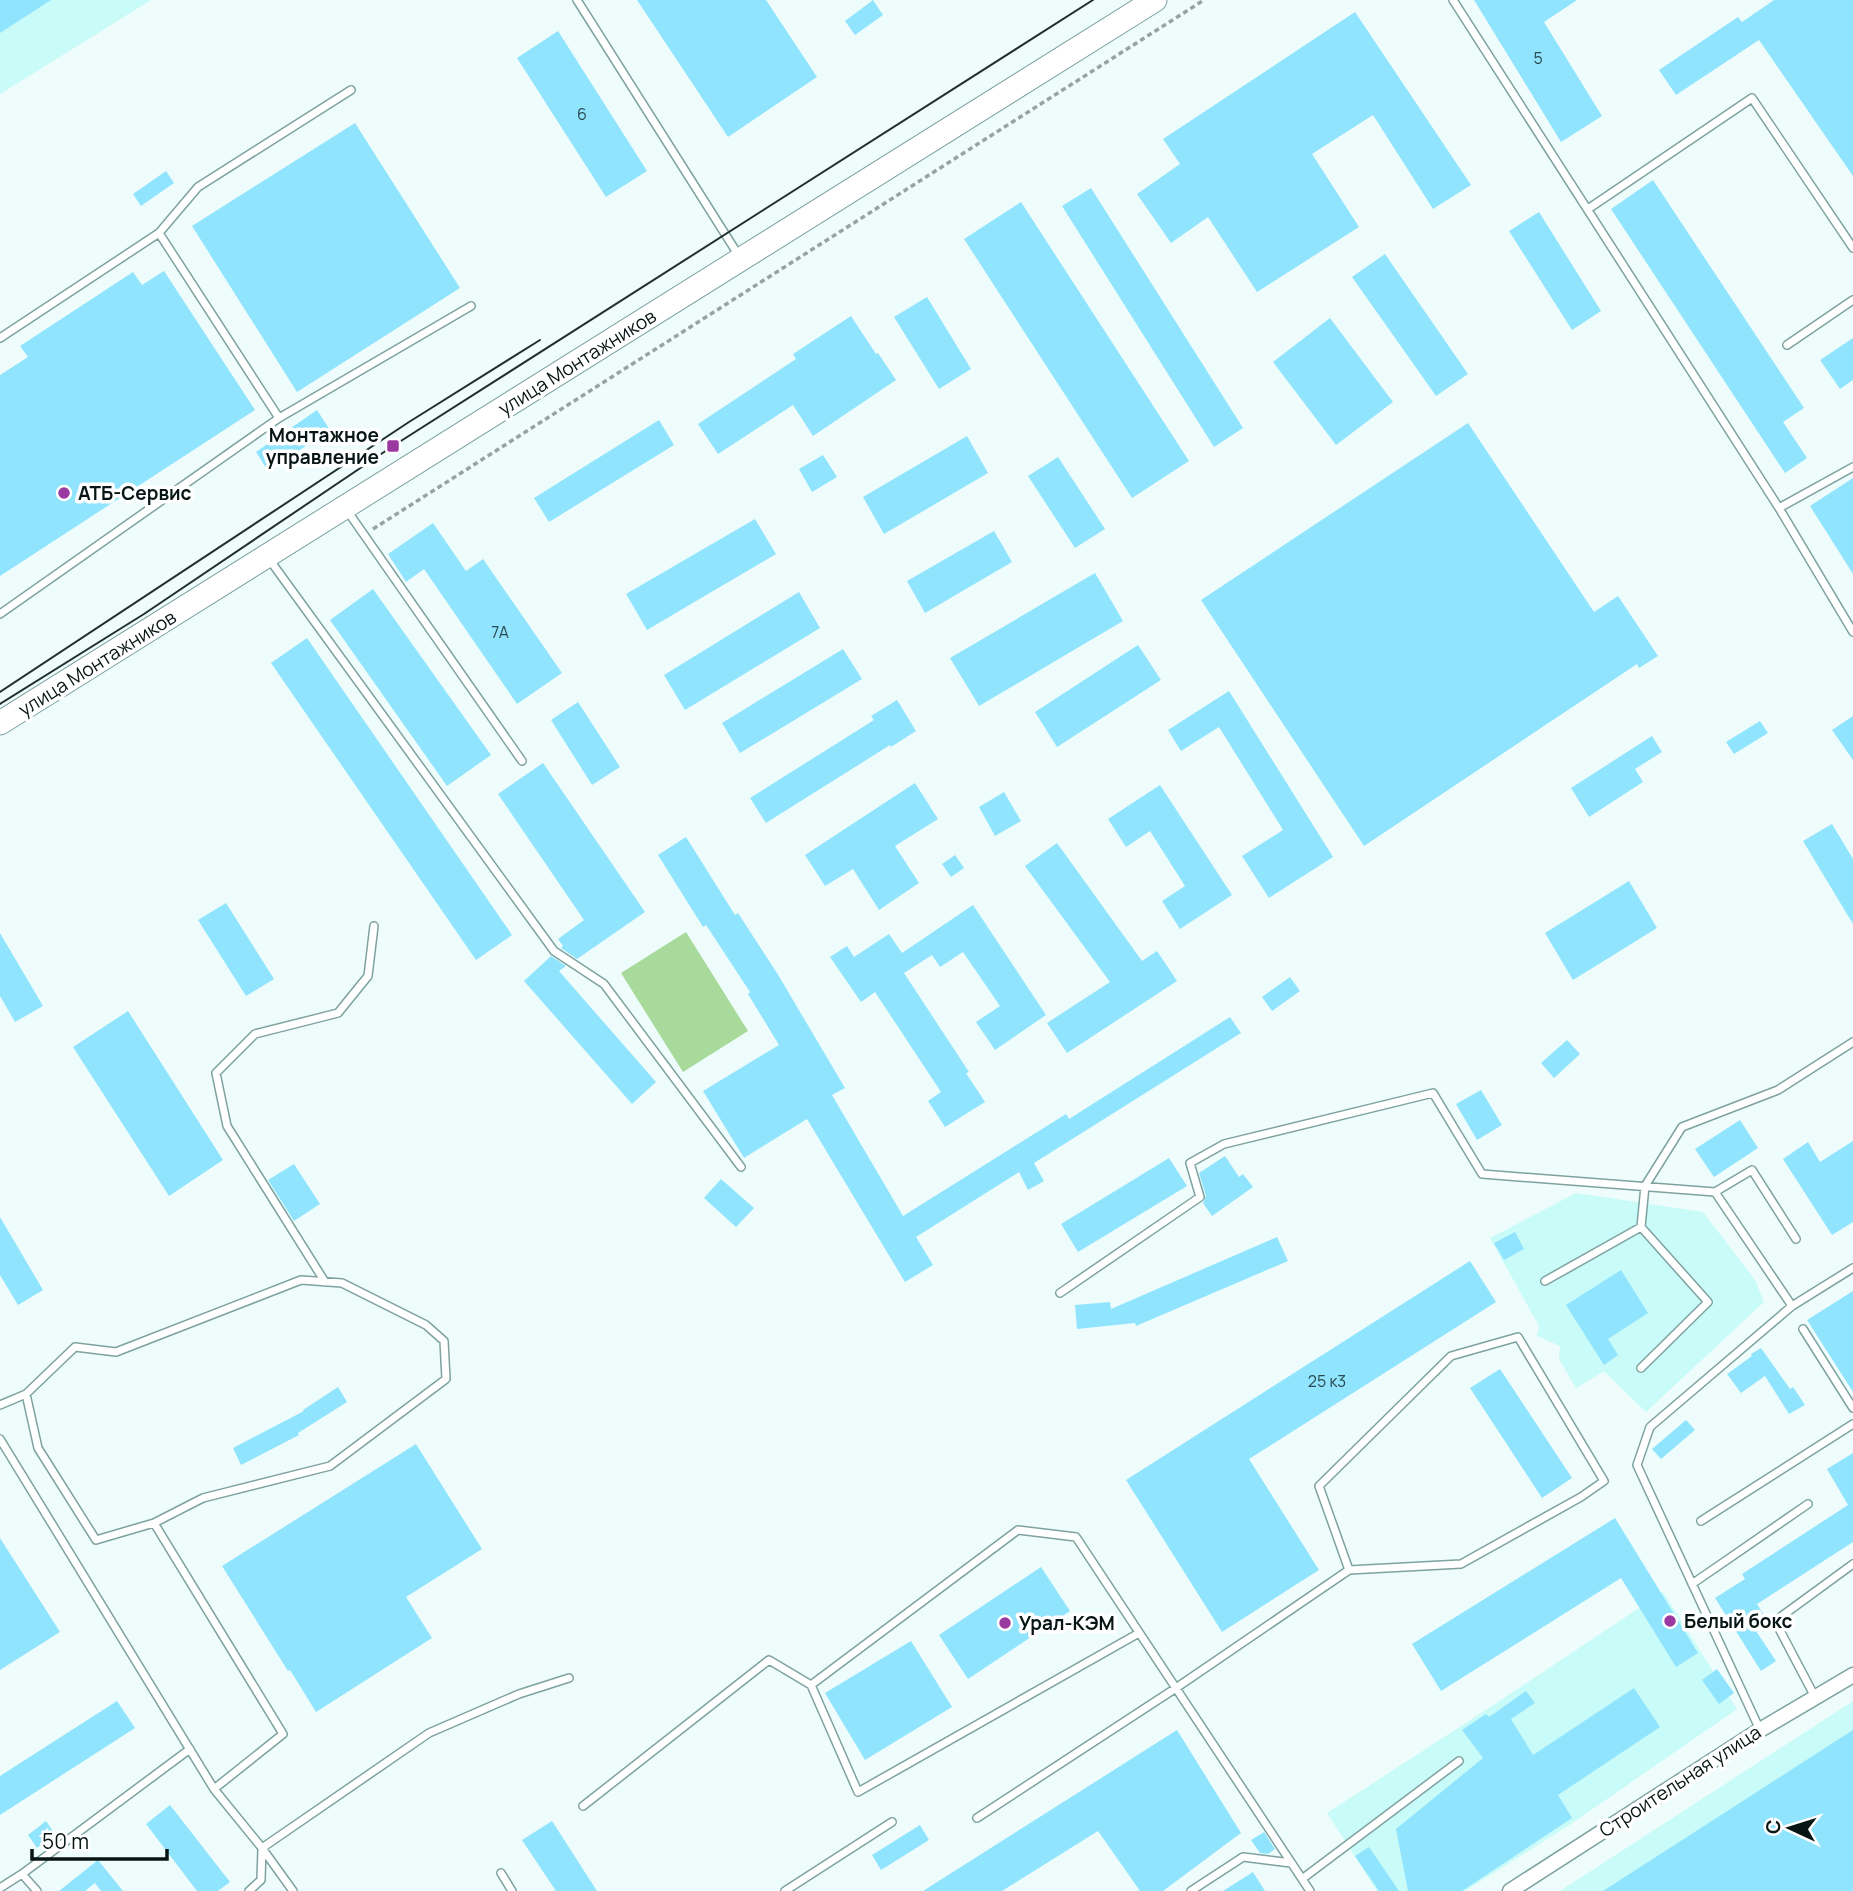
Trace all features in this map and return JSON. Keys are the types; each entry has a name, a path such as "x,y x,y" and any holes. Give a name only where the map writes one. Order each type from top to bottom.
{"main road":[{"name":"улица Монтажников","path":"0,723 1148,2"}],"street":[{"name":"Строительная улица","path":"1510,1891 1760,1730 1853,1675"}],"lane":[{"path":"577,0 741,259"},
{"path":"1453,0 1779,508 1853,632"},
{"path":"0,338 159,233 198,187 351,90"},
{"path":"1588,209 1752,98 1853,248"},
{"path":"159,233 279,418"},
{"path":"1787,345 1853,300"},
{"path":"0,614 279,418 471,306"},
{"path":"1779,508 1853,467"},
{"path":"345,508 522,761"},
{"path":"267,556 554,951 604,984 741,1167"},
{"path":"325,1282 227,1126 216,1073 256,1034 338,1013 368,976 374,926"},
{"path":"1641,1367 1708,1302 1641,1227 1645,1186 1682,1127 1778,1090 1853,1042"},
{"path":"1060,1293 1200,1197 1190,1163 1224,1144 1433,1093 1482,1174 1716,1192 1752,1170 1796,1239"},
{"path":"1716,1192 1791,1306"},
{"path":"1545,1280 1641,1227"},
{"path":"1760,1730 1637,1465 1650,1427 1791,1306 1853,1268"},
{"path":"0,1405 26,1394 75,1347 116,1352 301,1280 342,1283 426,1325 444,1341 446,1378 330,1466 203,1498 154,1523 96,1540 38,1448 26,1394"},
{"path":"1803,1329 1853,1408"},
{"path":"977,1818 1176,1688 1349,1570 1461,1564 1581,1497 1604,1481 1518,1337 1451,1356 1319,1486 1349,1570"},
{"path":"1701,1521 1853,1424"},
{"path":"0,1439 214,1789 262,1847 293,1891"},
{"path":"1692,1584 1808,1504"},
{"path":"154,1523 283,1734 214,1789"},
{"path":"811,1685 1018,1530 1076,1537 1310,1891"},
{"path":"1815,1697 1775,1621 1853,1564"},
{"path":"583,1806 769,1660 811,1685 858,1792 1139,1633"},
{"path":"262,1847 429,1733 519,1694 569,1678"},
{"path":"0,1888 190,1749"},
{"path":"1302,1880 1459,1761"},
{"path":"785,1891 892,1822"},
{"path":"248,1891 261,1880 262,1847"},
{"path":"1191,1891 1244,1857 1291,1863"},
{"path":"501,1873 512,1891"},
{"path":"22,1874 37,1891"}],"path":[{"path":"364,535 1204,0"}],"shaded area":[{"path":"0,0 151,0 0,94"},
{"path":"1576,1193 1703,1212 1755,1280 1764,1302 1646,1412 1604,1371 1576,1388 1559,1359 1560,1346 1537,1336 1539,1326 1490,1238"},
{"path":"1663,1592 1737,1709 1571,1824 1465,1891 1377,1891 1327,1813"},
{"path":"1853,1701 1853,1891 1560,1891"}],"green space":[{"path":"686,932 748,1031 683,1072 621,973"}],"building":[{"path":"0,0 51,0 0,33"},
{"path":"637,0 766,0 817,77 728,137"},
{"path":"873,0 883,15 855,35 845,21"},
{"path":"1474,0 1577,0 1544,22 1602,116 1561,142"},
{"path":"1774,0 1853,0 1853,176 1759,40 1676,95 1659,70 1738,17 1742,22"},
{"path":"1355,12 1471,185 1433,209 1373,115 1312,154 1359,227 1257,292 1208,217 1171,243 1137,194 1180,164 1163,139"},
{"path":"558,31 647,171 606,197 517,58"},
{"path":"355,123 460,288 297,392 192,226"},
{"path":"166,171 174,183 141,206 133,194"},
{"path":"1653,180 1804,408 1783,422 1807,458 1785,473 1611,209"},
{"path":"1091,188 1243,428 1214,447 1062,206"},
{"path":"1021,202 1189,461 1132,498 964,239"},
{"path":"1539,212 1601,311 1572,330 1509,231"},
{"path":"1385,254 1468,374 1436,396 1352,277"},
{"name":"АТБ-Сервис","path":"164,271 255,410 0,576 0,375 28,357 20,346 133,272 142,285"},
{"path":"927,297 971,369 939,389 894,317"},
{"path":"851,316 896,380 813,436 793,405 718,454 698,424 796,359 793,354"},
{"path":"1330,318 1393,402 1336,445 1273,362"},
{"path":"1853,338 1853,380 1840,389 1820,360"},
{"path":"317,410 330,430 268,471 256,452"},
{"path":"659,420 674,445 549,522 534,498"},
{"path":"1468,423 1594,612 1618,596 1658,656 1639,668 1637,664 1364,846 1201,600"},
{"path":"967,436 988,473 884,534 863,497"},
{"path":"823,455 837,477 812,492 799,469"},
{"path":"1058,457 1105,529 1075,548 1028,476"},
{"path":"1853,478 1853,574 1810,506"},
{"path":"755,519 776,554 647,630 626,594"},
{"path":"433,523 466,571 483,559 562,673 517,704 424,569 406,582 388,554"},
{"path":"994,531 1012,562 925,613 907,581"},
{"path":"1095,573 1123,621 979,706 950,658"},
{"path":"373,589 491,755 447,786 330,620"},
{"path":"799,592 820,628 685,710 664,675"},
{"path":"307,638 512,935 476,960 271,663"},
{"path":"1138,645 1161,680 1057,747 1035,712"},
{"path":"843,649 862,679 740,753 722,723"},
{"path":"1229,691 1333,857 1269,898 1242,856 1283,830 1219,727 1181,751 1168,730"},
{"path":"897,700 916,731 766,823 750,798 874,720 871,716"},
{"path":"578,702 620,767 592,785 551,720"},
{"path":"1853,716 1853,760 1832,730"},
{"path":"1760,721 1768,733 1734,754 1726,742"},
{"path":"1652,736 1662,752 1635,769 1643,782 1589,817 1571,788"},
{"path":"543,763 645,912 577,959 561,948 563,946 558,939 584,920 498,794"},
{"path":"915,783 938,819 895,846 919,883 879,910 853,869 825,886 805,855"},
{"path":"1160,785 1232,895 1180,929 1162,901 1185,886 1150,831 1126,847 1108,819"},
{"path":"1004,792 1021,821 995,836 979,807"},
{"path":"1832,824 1853,859 1853,924 1803,841"},
{"path":"686,837 735,915 738,913 777,973 845,1088 832,1095 903,1216 1066,1114 1069,1119 1230,1017 1241,1033 1034,1163 1044,1181 1028,1190 1019,1172 916,1237 933,1265 905,1282 807,1119 744,1158 703,1091 779,1045 748,994 750,992 706,925 703,927 658,855"},
{"path":"1057,843 1142,961 1157,951 1177,981 1067,1053 1047,1023 1110,982 1025,866"},
{"path":"955,855 964,868 951,877 942,864"},
{"path":"1629,881 1657,928 1573,980 1545,933"},
{"path":"226,903 274,979 246,996 198,920"},
{"path":"973,905 1046,1015 995,1050 976,1022 1000,1006 963,952 940,967 932,955 904,973 969,1072 966,1073 985,1102 945,1127 928,1101 941,1092 875,992 861,1002 830,957 847,946 854,957 889,934 902,953"},
{"path":"0,933 43,1006 15,1022 0,996"},
{"path":"551,956 566,966 559,971 656,1082 632,1104 524,981"},
{"path":"1290,977 1300,991 1272,1011 1262,997"},
{"path":"128,1011 223,1160 169,1196 73,1047"},
{"path":"1567,1040 1580,1054 1554,1078 1541,1063"},
{"path":"1481,1090 1502,1125 1477,1140 1456,1104"},
{"path":"1740,1120 1758,1148 1714,1177 1695,1149"},
{"path":"1853,1141 1853,1222 1832,1235 1783,1159 1808,1142 1820,1162"},
{"path":"1225,1156 1239,1177 1243,1174 1253,1187 1212,1216 1203,1203 1206,1196 1199,1173"},
{"path":"1169,1158 1187,1186 1078,1252 1061,1224"},
{"path":"294,1164 320,1204 294,1221 268,1180"},
{"path":"721,1179 754,1208 736,1227 704,1198"},
{"path":"0,1217 43,1290 18,1305 0,1275"},
{"path":"1515,1232 1524,1249 1504,1260 1494,1243"},
{"path":"1277,1237 1288,1261 1136,1326 1135,1323 1077,1329 1075,1305 1110,1302 1111,1309"},
{"path":"1470,1261 1496,1302 1249,1459 1319,1570 1222,1632 1126,1480"},
{"path":"1621,1270 1648,1313 1608,1339 1618,1355 1604,1365 1566,1305"},
{"path":"1853,1291 1853,1392 1807,1320"},
{"path":"1761,1348 1805,1405 1789,1414 1765,1376 1741,1393 1727,1374"},
{"path":"1500,1369 1572,1478 1542,1498 1470,1388"},
{"path":"338,1387 347,1402 298,1433 299,1435 241,1465 233,1448 304,1411"},
{"path":"1686,1420 1695,1430 1661,1459 1652,1449"},
{"path":"416,1444 482,1549 406,1597 432,1638 316,1712 222,1566"},
{"path":"1853,1453 1853,1542 1757,1604 1767,1620 1754,1628 1776,1661 1761,1671 1715,1598 1745,1579 1742,1574 1848,1505 1827,1469"},
{"path":"1615,1518 1698,1653 1676,1667 1621,1578 1441,1691 1412,1644"},
{"path":"0,1538 60,1632 0,1670"},
{"name":"Урал-КЭМ","path":"1041,1567 1070,1611 968,1679 939,1635"},
{"path":"911,1641 952,1707 865,1760 825,1693"},
{"path":"1717,1669 1734,1693 1719,1704 1702,1680"},
{"path":"1634,1688 1660,1727 1558,1795 1572,1818 1462,1891 1408,1891 1396,1829 1483,1758 1462,1730 1486,1714 1489,1717 1526,1691 1535,1703 1511,1719 1533,1755"},
{"path":"117,1701 135,1728 0,1815 0,1776"},
{"path":"1177,1730 1241,1833 1163,1891 1140,1891 1098,1831 1002,1891 923,1891"},
{"path":"1853,1730 1853,1891 1603,1891"},
{"path":"170,1805 230,1882 218,1891 197,1891 146,1824"},
{"path":"46,1821 55,1834 37,1848 28,1835"},
{"path":"552,1821 597,1891 556,1891 522,1840"},
{"path":"920,1825 929,1840 881,1870 872,1855"},
{"path":"1264,1832 1275,1849 1268,1854 1260,1853 1251,1840"},
{"path":"1369,1847 1399,1891 1379,1891 1355,1856"},
{"path":"98,1860 123,1891 101,1891 95,1883 85,1891 59,1891"},
{"path":"1253,1872 1265,1891 1223,1891"}],"tram line":[{"path":"0,704 144,614 393,446 1093,0"},
{"path":"0,692 409,422 540,340"}],"place":[{"name":"Монтажное управление","path":"393,446"},
{"name":"АТБ-Сервис","path":"64,493"},
{"name":"Белый бокс","path":"1670,1621"},
{"name":"Урал-КЭМ","path":"1005,1623"}]}
